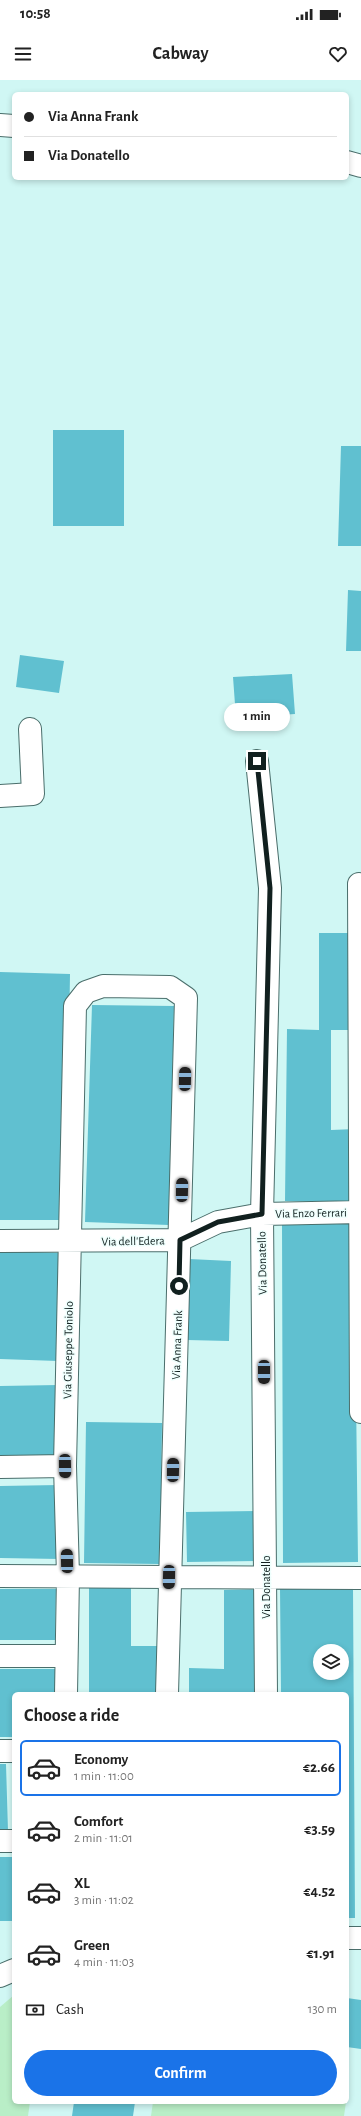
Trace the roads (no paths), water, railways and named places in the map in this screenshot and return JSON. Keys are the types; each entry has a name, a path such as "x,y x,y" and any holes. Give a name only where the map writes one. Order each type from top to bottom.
{"street":[{"path":"0,125 12,126"},
{"path":"349,163 361,166"},
{"path":"0,796 33,794 30,729"},
{"name":"Via Donatello","path":"257,761 270,888 262,1214 266,1692"},
{"path":"359,884 361,1412"},
{"name":"Via Anna Frank","path":"75,1006 86,992 103,986 170,986 186,998 167,1692"},
{"name":"Via Giuseppe Toniolo","path":"66,1692 68,1576 65,1466 75,1006"},
{"name":"Via Enzo Ferrari","path":"262,1214 360,1212"},
{"name":"Via dell'Edera","path":"0,1241 70,1242 180,1240 218,1222 262,1214"},
{"path":"0,1466 65,1466"},
{"path":"0,1576 361,1578"},
{"path":"0,1656 66,1656"},
{"path":"0,1751 12,1751"},
{"path":"0,1841 12,1841"},
{"path":"349,1938 361,1938"},
{"path":"0,1976 12,1971"}]}
